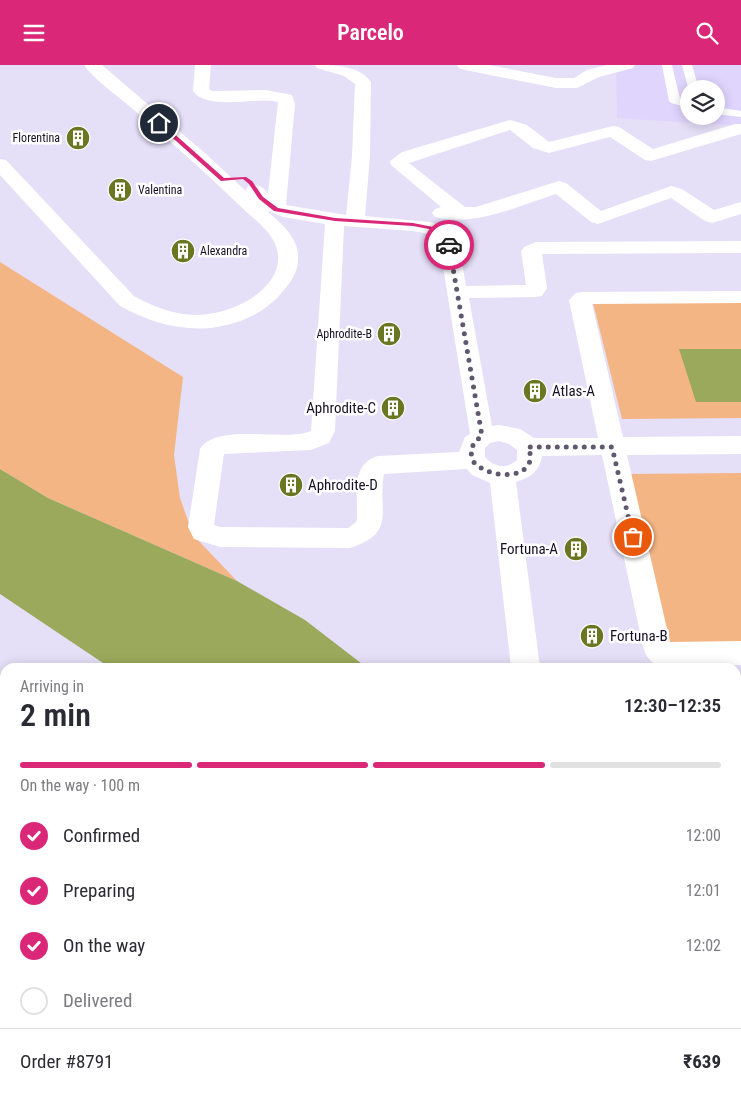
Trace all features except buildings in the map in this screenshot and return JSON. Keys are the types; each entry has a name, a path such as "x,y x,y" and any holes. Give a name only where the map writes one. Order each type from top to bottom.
{"street":[{"path":"4,173 127,301 150,314 182,320 220,319 252,309 262,303 274,291 287,268 288,251 286,243 280,234 200,157 92,65"},
{"path":"203,65 201,91 204,94 214,96 275,96 286,99 276,209"},
{"path":"323,65 350,73 363,82 360,155 348,217 323,431 320,437 311,441 222,444 212,449 202,527 203,532 220,537 350,538 362,533 368,526 370,519 371,471 378,465 472,460 485,471 502,475 518,473 528,464 531,458 528,447 517,437 508,434 490,433 482,436 471,447 472,460"},
{"path":"465,65 556,83 577,83 600,68 627,65"},
{"path":"460,213 400,165 399,161 408,156 510,125 518,127 544,147 550,148 613,131 651,156 735,129 741,129"},
{"path":"222,180 244,178 261,198 276,209 413,225 430,228 448,239 459,292 482,436"},
{"path":"348,217 477,213 559,187 598,218 670,192 675,193 712,217 741,208"},
{"path":"459,292 535,291 537,287 531,251 536,249 741,247"},
{"path":"741,297 583,298 580,300 659,650 668,655 741,653"},
{"path":"528,447 741,445"},
{"path":"502,475 526,663"}],"lane":[{"path":"667,65 675,101 680,102"},
{"path":"687,65 691,80"},
{"path":"725,112 741,115"}],"shaded area":[{"path":"616,65 741,65 741,126 725,125 725,80 680,80 680,122 617,118"},
{"path":"0,262 183,377 174,455 180,498 193,535 237,581 48,498 0,469"},
{"path":"741,302 741,418 622,419 593,303"},
{"path":"679,349 741,349 741,402 696,402"},
{"path":"0,469 48,498 237,581 305,620 361,663 103,663 0,594"},
{"path":"741,473 741,645 668,646 626,474"}],"way so far":[{"path":"449,245 459,292 482,436 471,447 472,460 477,467 485,471 494,474 510,475 518,473 528,464 531,458 528,447 612,447 633,537"}],"place":[{"name":"Florentina","path":"78,138"},
{"name":"Valentina","path":"120,190"},
{"name":"Alexandra","path":"183,251"},
{"name":"Aphrodite-B","path":"389,334"},
{"name":"Atlas-A","path":"535,391"},
{"name":"Aphrodite-C","path":"393,408"},
{"name":"Aphrodite-D","path":"291,485"},
{"name":"Fortuna-A","path":"576,549"},
{"name":"Fortuna-B","path":"592,636"}],"route":[{"path":"159,123 200,157 222,180 237,177 248,180 261,198 276,209 335,220 378,222 430,228 448,239 449,245"}]}
